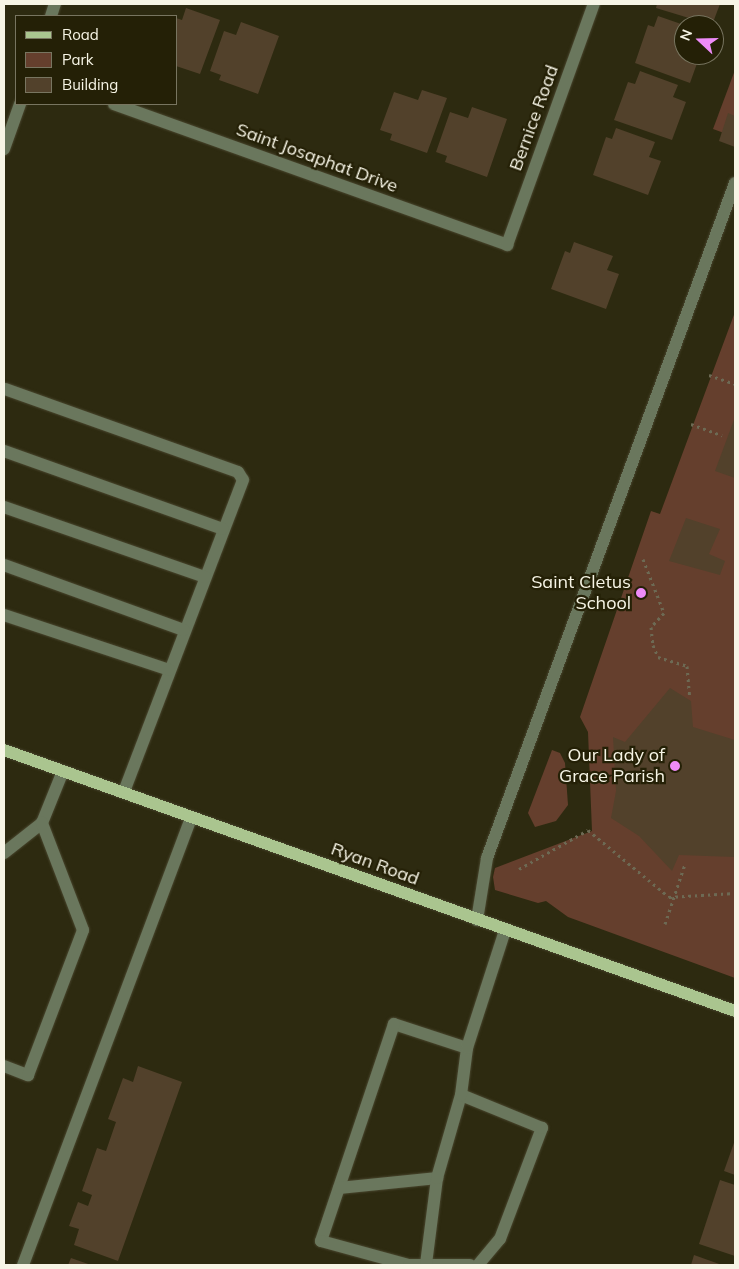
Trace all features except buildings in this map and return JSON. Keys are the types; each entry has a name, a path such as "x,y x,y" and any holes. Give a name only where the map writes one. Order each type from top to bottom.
{"main road":[{"name":"Ryan Road","path":"4,750 735,1011"}],"street":[{"name":"Bernice Road","path":"507,245 594,4"},
{"path":"4,149 20,105"},
{"name":"Saint Josaphat Drive","path":"117,105 507,245"},
{"path":"477,920 487,858 735,183"},
{"path":"4,390 238,472 243,480 184,630 124,792"},
{"path":"4,451 223,529"},
{"path":"4,507 205,577"},
{"path":"4,565 184,630"},
{"path":"4,615 169,670"},
{"path":"4,853 42,823 63,771"},
{"path":"23,1265 191,817"},
{"path":"4,1066 28,1075 83,930 42,823"},
{"path":"426,1264 437,1178 461,1095 466,1048 505,930"},
{"path":"466,1048 394,1024 321,1241 409,1265 470,1265"},
{"path":"461,1095 542,1128 500,1239 478,1265"},
{"path":"339,1188 437,1178"}],"path":[{"path":"709,375 735,384"},
{"path":"691,424 722,435"},
{"path":"643,559 664,613 651,627 653,645 658,657 687,666 690,698"},
{"path":"519,869 588,830 669,897 735,893"},
{"path":"665,924 685,864"}],"green space":[{"path":"735,70 735,137 713,129"},
{"path":"735,312 735,978 568,917 546,901 538,903 495,890 493,877 495,868 592,831 588,732 580,717 651,511 660,514"},
{"path":"552,750 560,753 565,763 568,805 556,821 535,827 528,813"}],"place":[{"name":"Saint Cletus School","path":"641,593"},
{"name":"Our Lady of Grace Parish","path":"675,766"}]}
